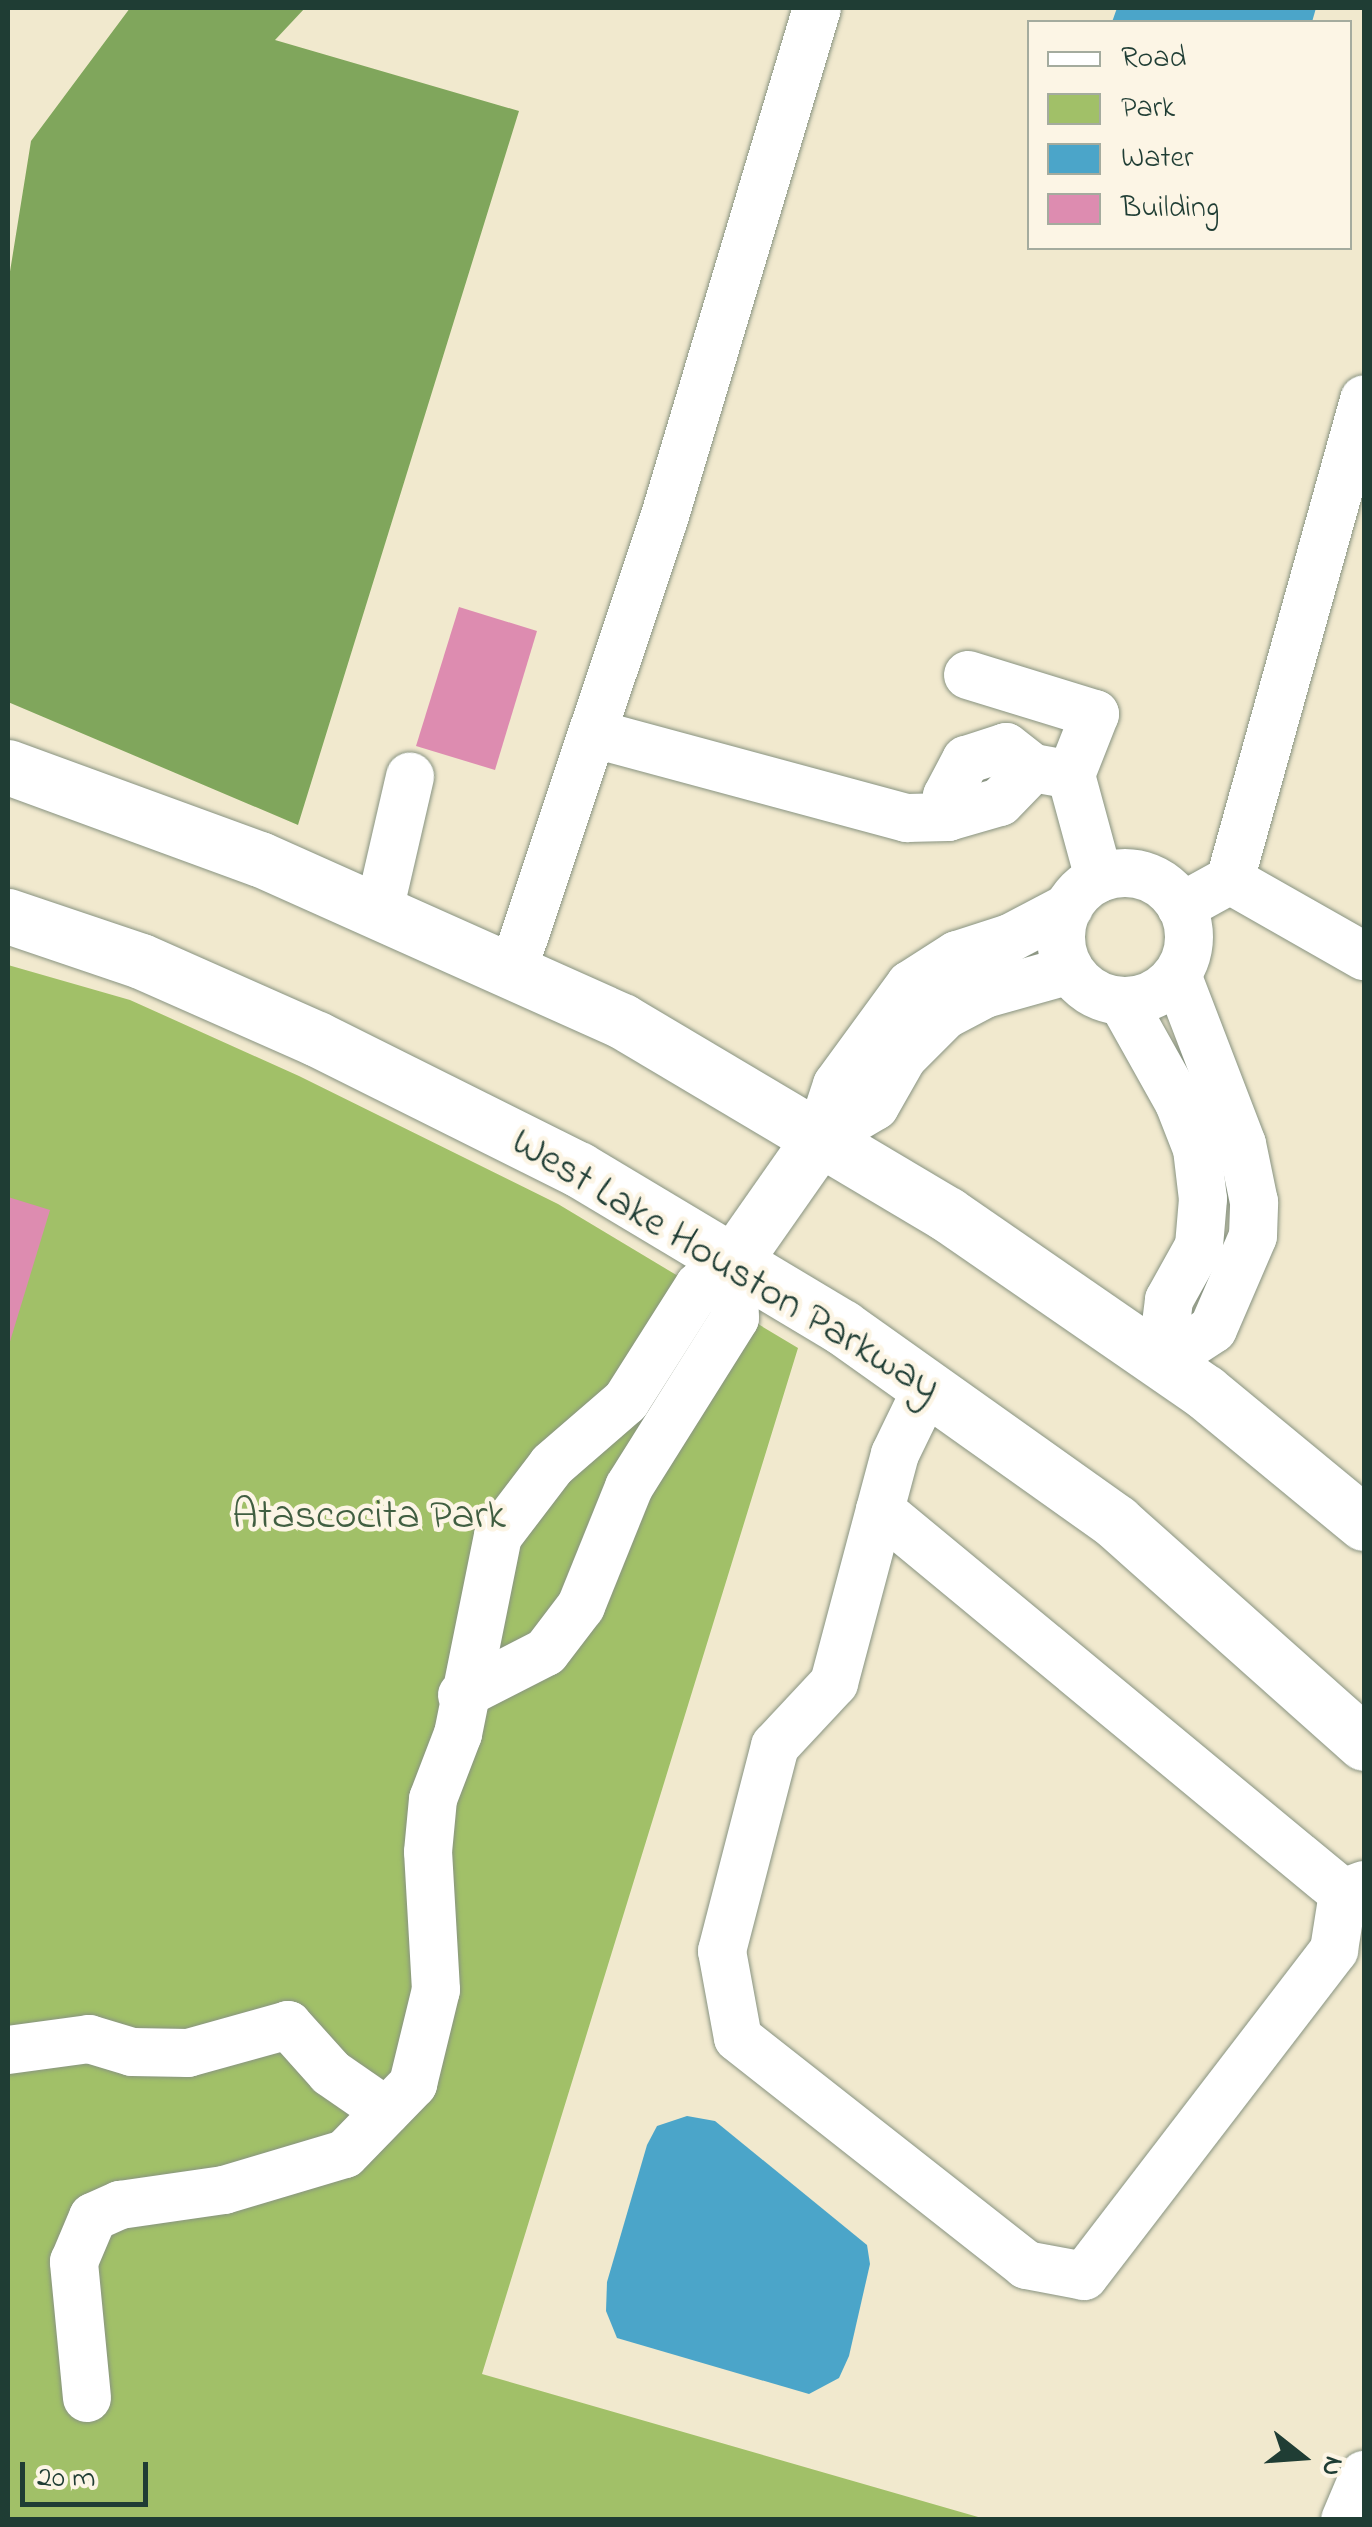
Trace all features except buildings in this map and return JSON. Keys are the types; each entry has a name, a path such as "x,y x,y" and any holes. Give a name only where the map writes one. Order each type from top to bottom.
{"main road":[{"path":"8,767 260,859 622,1021 948,1214 1161,1363 1364,1523"},
{"name":"West Lake Houston Parkway","path":"8,916 142,961 316,1039 578,1168 928,1386 1116,1522 1364,1743"},
{"path":"732,1262 820,1139"}],"street":[{"path":"512,974 594,734 817,8"},
{"path":"1181,906 1230,880 1364,400"},
{"path":"594,734 871,810 948,816 1000,802 1052,772 1095,714 968,675"},
{"path":"820,1139 838,1085 910,985 957,955 1010,938 1084,893 1141,874 1160,883 1181,906 1190,936 1177,975 1142,999 1122,1001 1092,991 1070,970 1062,949 1084,893 1052,772"},
{"path":"378,911 410,777"},
{"path":"1230,880 1364,956"},
{"path":"820,1139 875,1106 904,1057 945,1015 986,994 1070,970"},
{"path":"1161,1363 1213,1329 1253,1236 1254,1202 1242,1144 1177,975"},
{"path":"1122,1001 1179,1104 1196,1149 1204,1199 1198,1246 1169,1300 1161,1363"},
{"path":"88,2398 74,2262 93,2217 120,2205 224,2190 345,2154 413,2084 428,2038 436,1990 428,1852 433,1798 458,1734 462,1694 498,1536 552,1465 626,1402 699,1286 732,1262"},
{"path":"462,1694 546,1652 581,1606 629,1486 736,1318 732,1262"},
{"path":"880,1510 1354,1889 1334,1950 1084,2276 1026,2265 738,2038 722,1951 776,1746 834,1683 880,1510 896,1454 928,1386"},
{"path":"626,1402 665,1430"},
{"path":"8,2050 89,2039 132,2052 188,2053 288,2025 330,2073 386,2111"},
{"path":"1345,2520 1364,2475"}],"green space":[{"path":"130,8 305,8 275,40 519,111 298,825 8,702 8,284 31,141"},
{"name":"Atascocita Park","path":"8,965 130,1000 299,1076 558,1204 798,1348 482,2374 985,2519 8,2519"}],"water":[{"path":"1117,8 1316,8 1313,20 1113,20"},
{"path":"687,2116 715,2121 867,2245 870,2264 849,2356 839,2378 809,2394 617,2338 606,2311 607,2282 647,2145 657,2126"}]}
